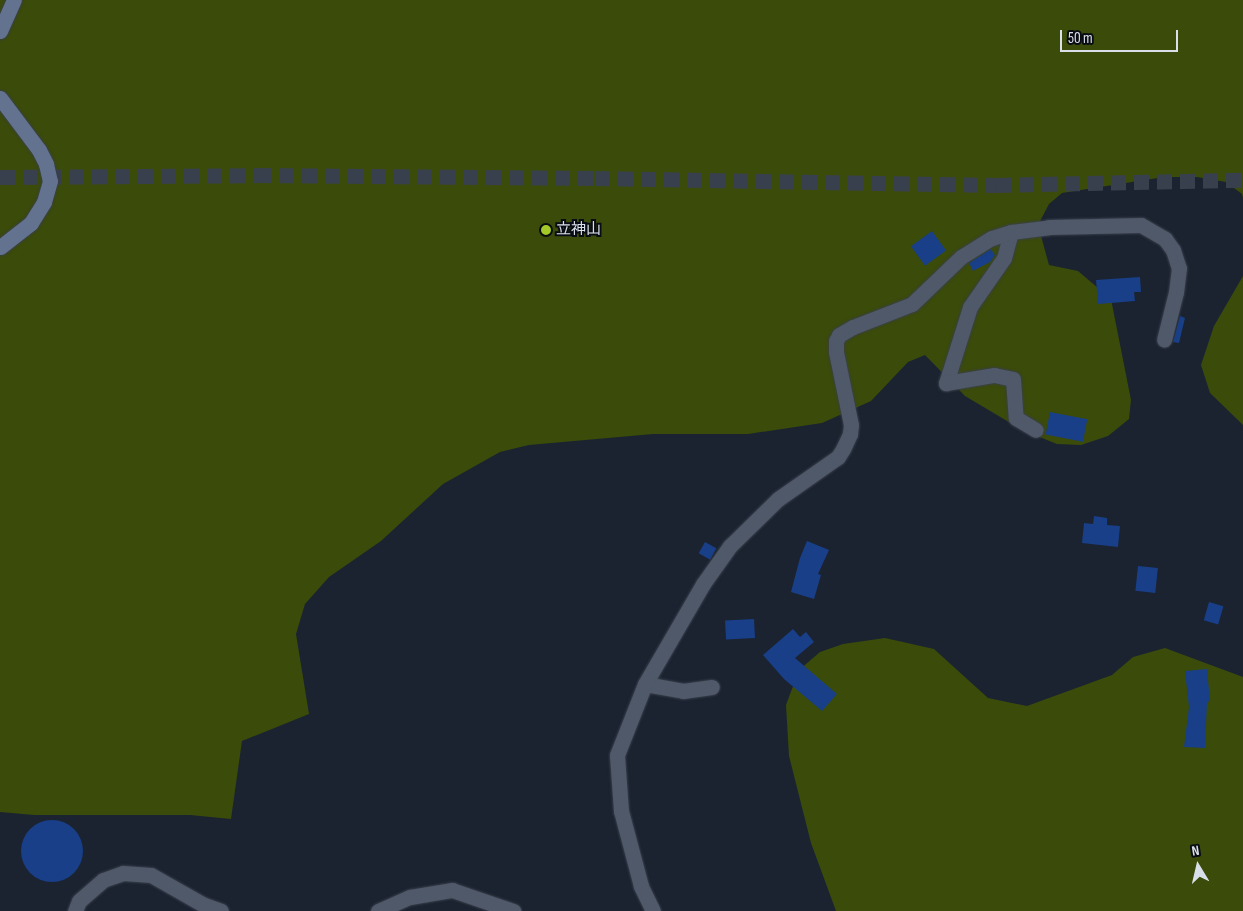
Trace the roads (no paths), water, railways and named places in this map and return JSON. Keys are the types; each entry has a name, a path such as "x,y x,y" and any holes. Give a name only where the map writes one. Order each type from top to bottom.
{"street":[{"path":"0,31 14,0"},
{"path":"0,98 39,150 46,164 50,181 44,202 31,223 0,247"},
{"path":"653,911 641,886 621,811 617,755 644,684 703,584 730,546 778,499 838,457 843,449 850,434 851,426 836,352 836,341 839,335 853,327 912,304 961,257 992,238 1011,232 1081,225 1141,225 1156,233 1173,250 1179,268 1176,292 1164,340"},
{"path":"1011,232 1004,258 970,307 946,383 994,375 1013,379 1016,418 1036,430"},
{"path":"644,684 683,691 712,687"},
{"path":"75,911 79,901 103,880 123,873 151,875 202,904 221,911"},
{"path":"378,911 410,897 452,890 513,911"}],"tunnel":[{"path":"0,177 256,175 595,178 996,185 1243,180"}],"place":[{"name":"立神山","path":"546,230"}]}
